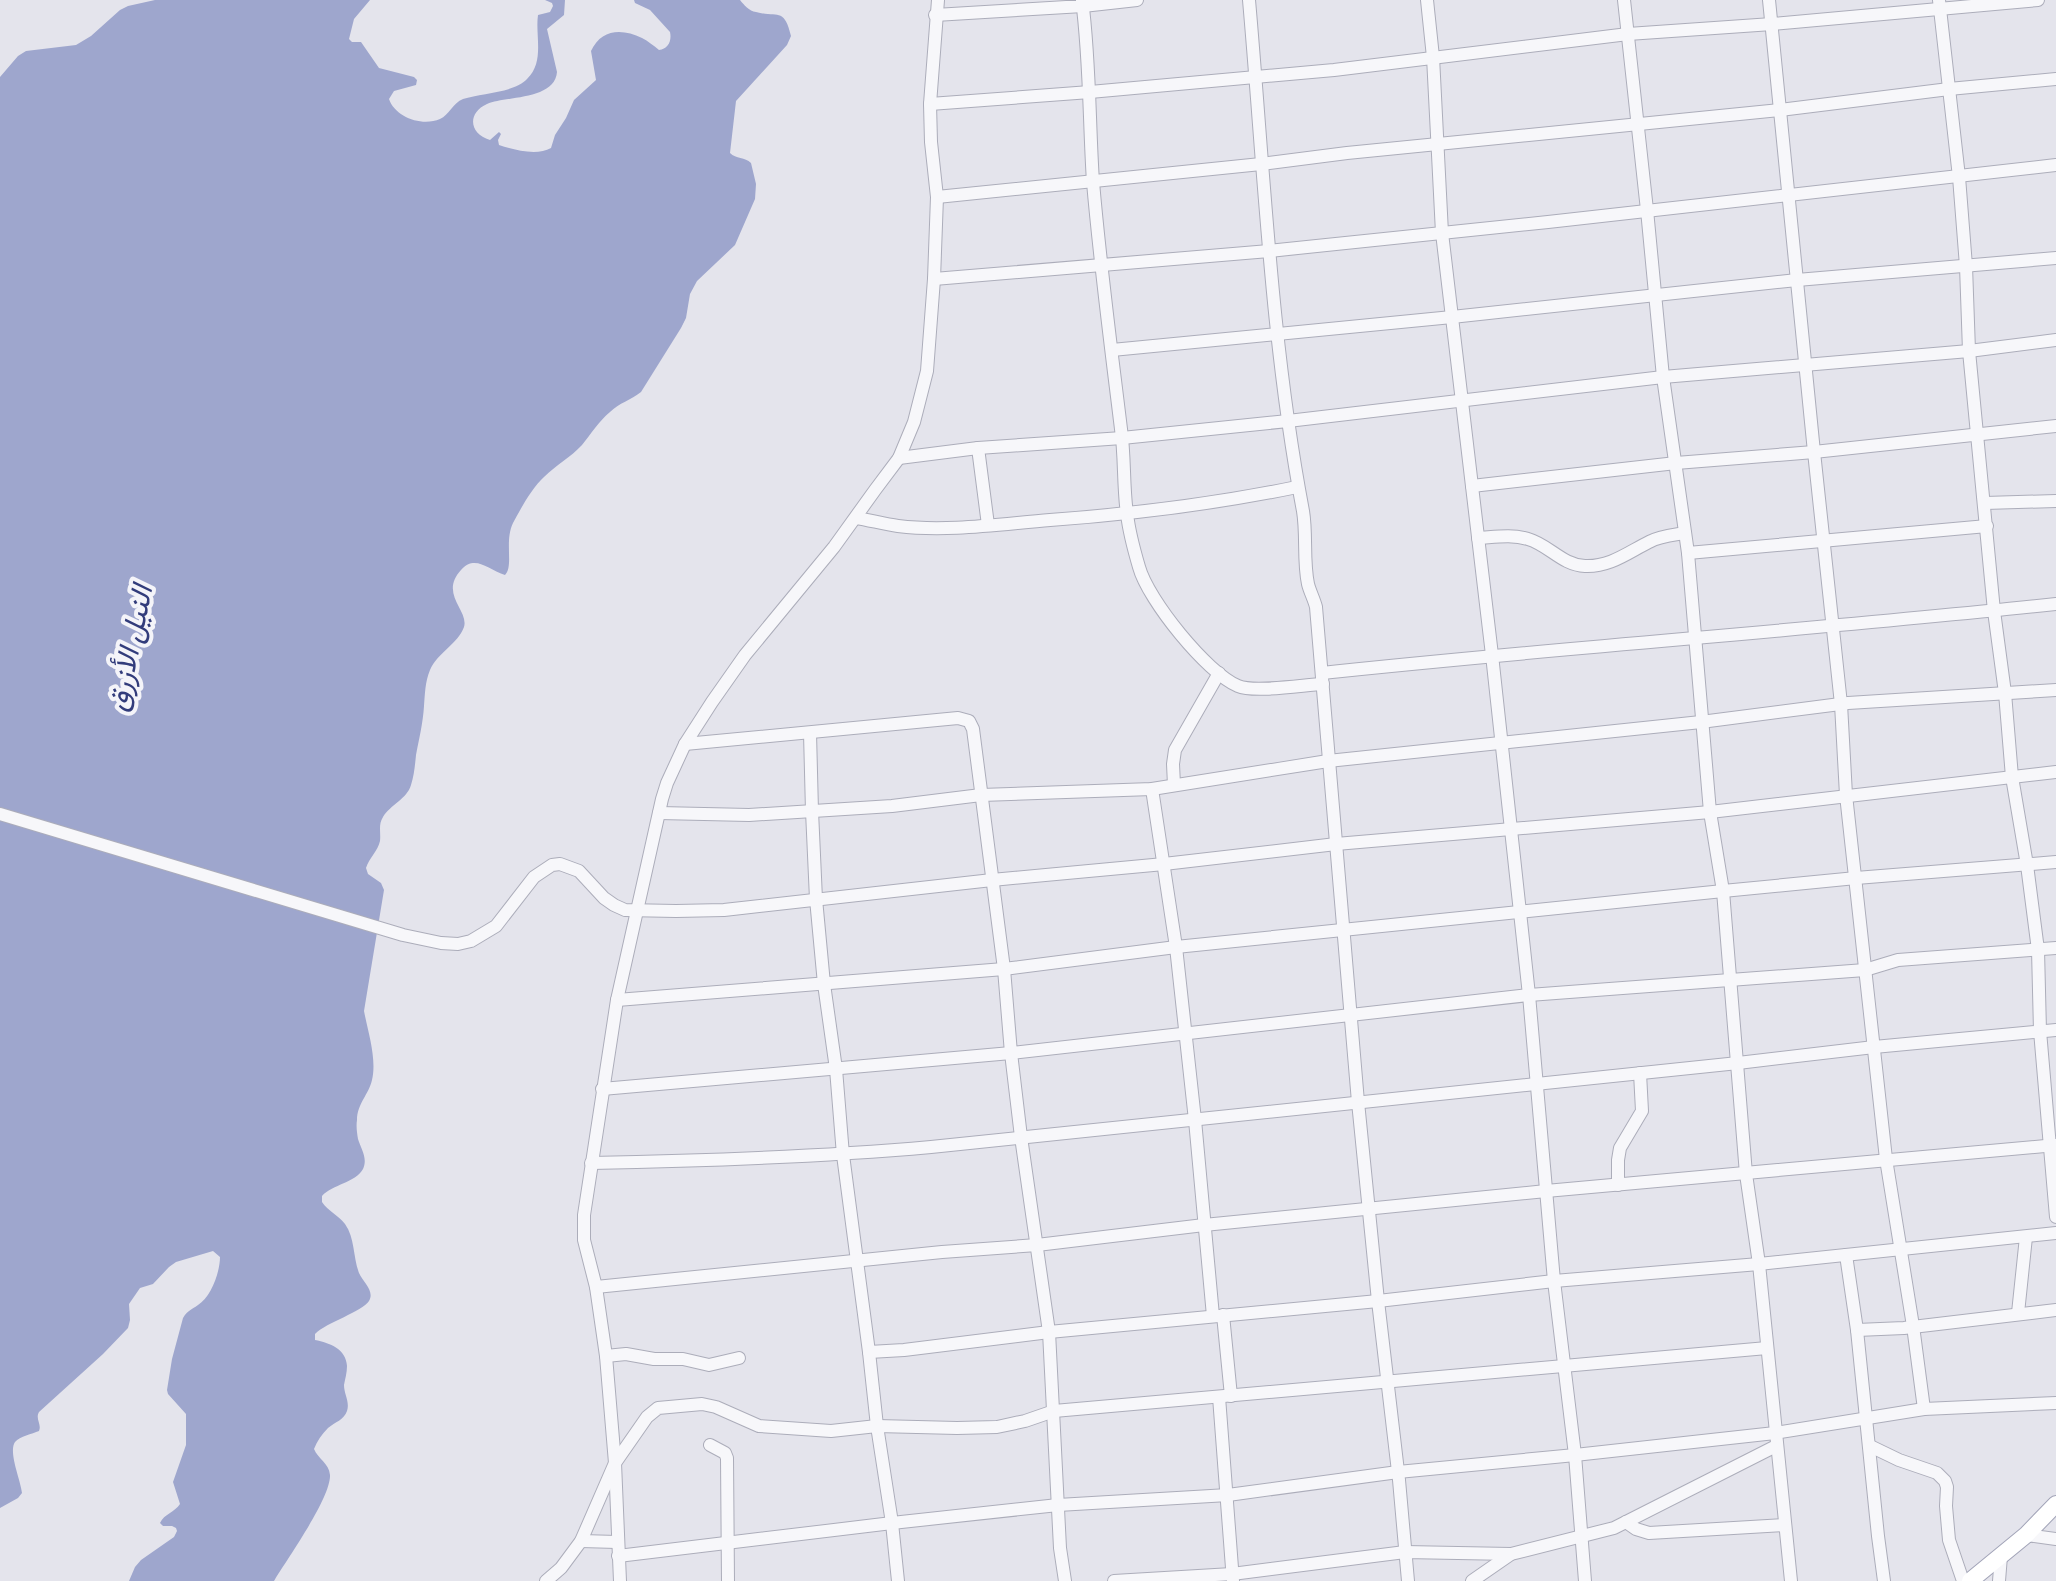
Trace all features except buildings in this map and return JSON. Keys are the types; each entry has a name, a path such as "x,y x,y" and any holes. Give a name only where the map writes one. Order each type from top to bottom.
{"main road":[{"path":"1970,1581 2026,1535 2056,1504"}],"street":[{"path":"620,1581 615,1463 603,1321 584,1240 591,1163 617,1000 659,813 667,783 685,744 745,655 856,518 899,458 914,422 927,371 934,279 937,197 930,104 938,0"},
{"path":"935,15 1137,0"},
{"path":"1249,0 1269,251 1291,453 1305,526 1308,584 1316,607 1358,1102 1408,1581"},
{"path":"1427,0 1442,233 1529,995 1585,1581"},
{"path":"1624,0 1663,377 1688,553 1710,812 1723,891 1746,1174 1759,1264 1791,1581"},
{"path":"1769,0 1865,970 1886,1159 1924,1409"},
{"path":"930,104 1256,77 1628,34 1772,24 1940,4 2038,0"},
{"path":"1083,3 1101,265 1122,438 1127,514 1139,569 1150,594 1173,626 1232,683 1245,688 1492,655 2056,604"},
{"path":"1940,4 1959,177 1969,351 1994,611 2012,777 2038,950 2040,1031 2053,1146 2056,1217"},
{"path":"937,197 2056,79"},
{"path":"934,279 1269,251 2056,165"},
{"path":"1112,350 1797,280 2056,258"},
{"path":"899,458 978,448 1122,438 1288,421 1663,377 1969,351 2056,340"},
{"path":"1472,486 2056,426"},
{"path":"978,448 988,525"},
{"path":"856,518 898,526 935,528 988,525 1127,514 1297,487"},
{"path":"1985,503 2056,501"},
{"path":"1688,553 1987,526"},
{"path":"1478,538 1512,536 1531,539 1564,560 1580,566 1592,566 1618,560 1652,540 1685,533"},
{"path":"1174,785 1175,750 1219,673"},
{"path":"659,813 749,815 892,806 981,795 1152,789 1328,761 1701,722 1841,704 2056,690"},
{"path":"685,744 958,718 969,721 973,729 1004,969 1021,1137 1049,1332 1060,1548 1065,1581"},
{"path":"810,733 816,899 824,984 898,1581"},
{"path":"0,814 403,935 458,944 471,941 496,926 534,877 552,865 560,864 579,871 604,898 625,910 724,910 1336,844 1710,812 2056,772"},
{"path":"1152,789 1176,947 1204,1225 1218,1316 1233,1577"},
{"path":"617,1000 1004,969 1176,947 1723,891 2056,862"},
{"path":"602,1089 1011,1053 1529,995 1865,970 1898,960 2056,948"},
{"path":"591,1163 843,1155 2056,1030"},
{"path":"1618,1185 1620,1148 1642,1111 1640,1073"},
{"path":"596,1287 1037,1245 1546,1191 2053,1146"},
{"path":"869,1352 2056,1233"},
{"path":"2018,1313 2026,1237"},
{"path":"1846,1255 1884,1581"},
{"path":"1857,1330 2056,1310"},
{"path":"546,1581 561,1568 581,1541 615,1463 647,1417 658,1408 702,1404 759,1426 831,1431 877,1426 997,1427 1054,1411 1767,1348"},
{"path":"606,1356 626,1354 654,1359 683,1359 709,1365 739,1358"},
{"path":"618,1556 1058,1505 1228,1495 1398,1472 1776,1440 1866,1417 1924,1409 2056,1403"},
{"path":"1114,1581 1233,1577 1405,1552 1511,1554 1601,1532 1626,1522 1776,1440"},
{"path":"710,1445 725,1453 727,1458 728,1581"},
{"path":"1870,1446 1937,1473 1945,1481 1949,1540 1963,1581"},
{"path":"1626,1522 1649,1533 1785,1525"},
{"path":"2026,1535 2056,1539"},
{"path":"581,1541 617,1542"},
{"path":"1472,1581 1511,1554"},
{"path":"1999,1581 2001,1556"}],"water":[{"name":"النيل الأزرق","path":"155,0 370,0 354,19 349,39 361,42 379,68 417,80 416,85 394,91 389,99 403,115 425,122 443,117 463,99 506,90 527,79 538,57 538,15 550,12 553,6 545,0 565,0 564,15 547,29 557,72 554,81 548,88 528,96 487,104 474,118 475,128 483,137 490,140 499,132 499,145 532,152 551,148 574,100 596,80 591,51 600,38 620,32 642,38 659,50 669,44 670,32 650,10 634,0 740,0 753,11 783,17 791,36 787,45 736,101 730,153 751,163 756,184 755,199 735,245 697,281 690,294 681,328 641,392 606,416 582,445 531,492 510,530 509,566 505,575 472,563 466,565 455,579 454,594 463,614 464,627 430,670 411,785 383,817 379,845 366,868 384,890 364,1011 373,1063 372,1080 359,1109 357,1122 364,1165 355,1177 322,1196 324,1205 348,1229 359,1273 370,1290 370,1297 365,1305 315,1334 315,1340 336,1348 344,1355 348,1408 344,1417 328,1428 315,1446 329,1471 328,1485 316,1513 274,1581 129,1581 141,1560 174,1537 177,1531 160,1523 180,1504 173,1482 186,1445 186,1414 167,1390 183,1318 203,1301 216,1277 220,1257 213,1251 176,1262 153,1284 140,1288 129,1304 128,1328 39,1412 39,1431 15,1442 14,1459 22,1493 0,1508 0,77 26,51 76,45 120,10"}]}
